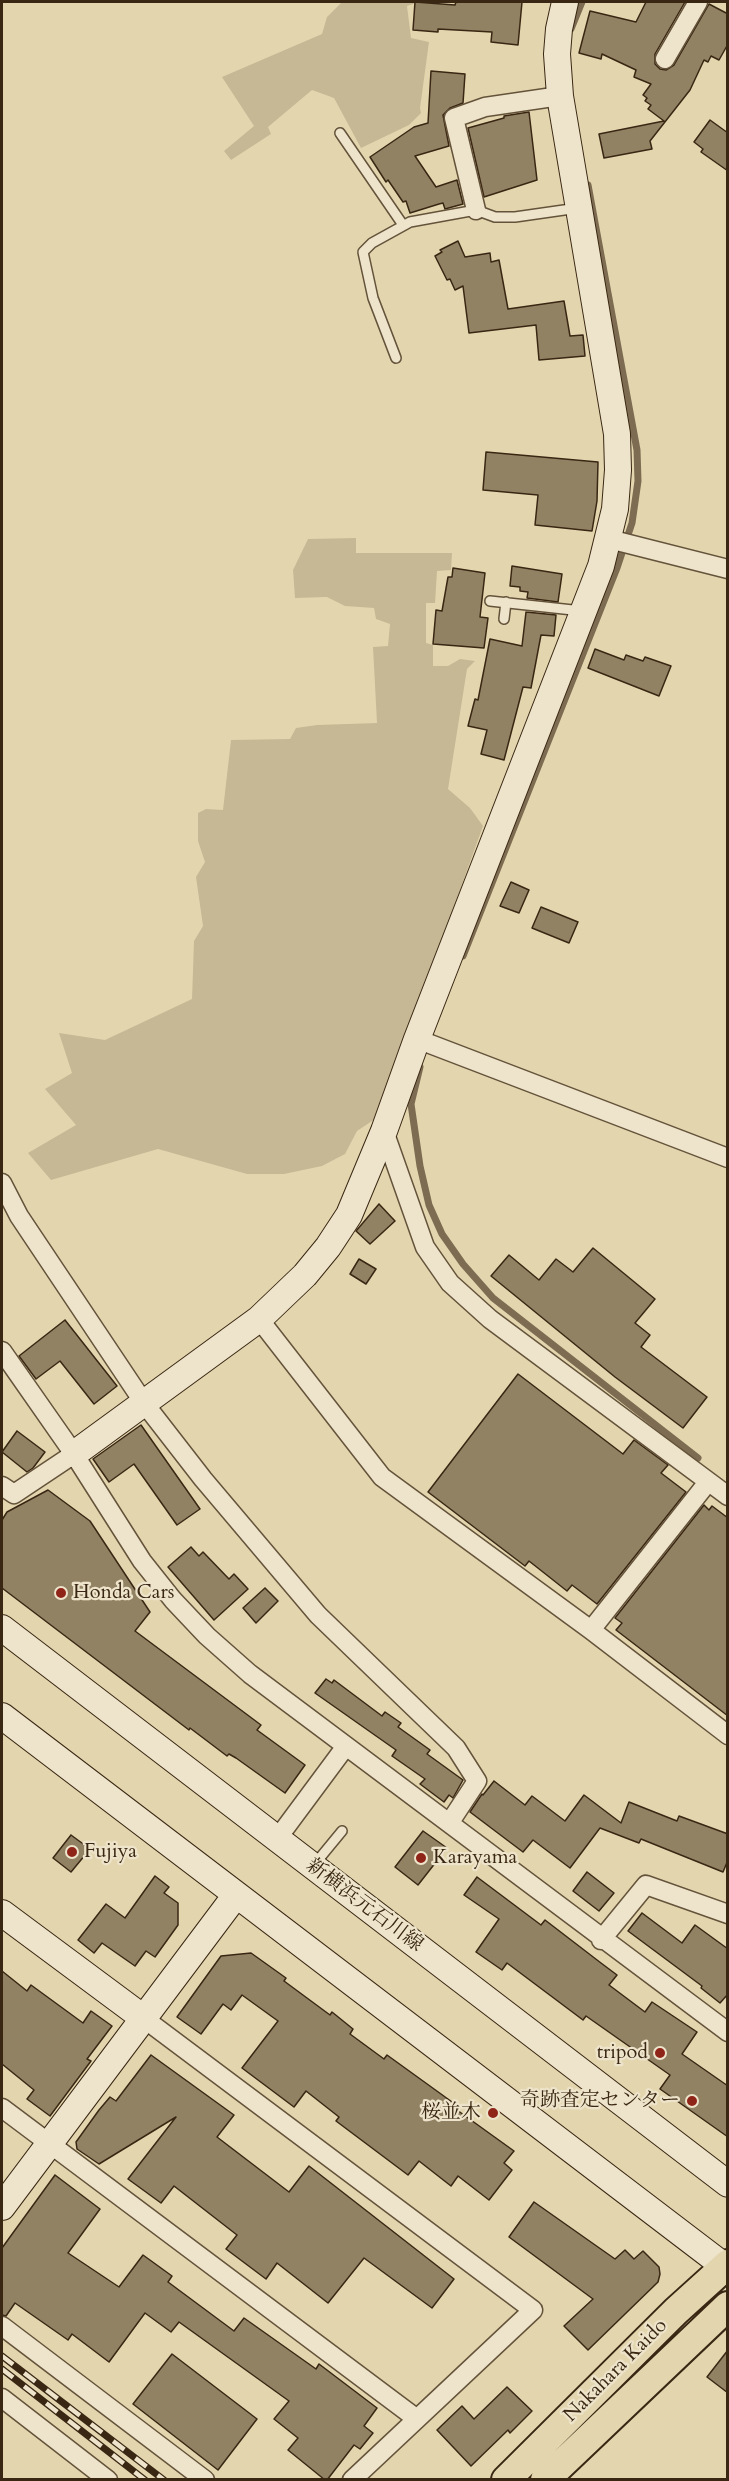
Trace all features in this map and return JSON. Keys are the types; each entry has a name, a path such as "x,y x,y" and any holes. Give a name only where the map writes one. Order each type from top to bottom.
{"main road":[{"name":"Nakahara Kaido","path":"506,2480 726,2267"},
{"name":"Nakahara Kaido","path":"544,2480 728,2306"}],"street":[{"path":"2,1485 14,1494 74,1454 259,1319 305,1275 328,1247 353,1206 384,1131 427,1043 610,539 618,470 617,434 560,96 556,54 565,2"},
{"path":"665,59 698,2"},
{"path":"476,210 454,118 485,107 560,96"},
{"path":"610,539 728,569"},
{"path":"427,1043 728,1158"},
{"path":"384,1131 425,1247 450,1283 490,1319 728,1496"},
{"path":"2,1183 19,1216 144,1403 203,1479 318,1615 456,1748 477,1781 450,1822"},
{"path":"259,1319 382,1477 591,1630 728,1735"},
{"path":"2,1350 74,1454 142,1562 207,1636 250,1674 450,1822 601,1940 728,2032"},
{"path":"591,1630 708,1482"},
{"name":"新横浜元石川線","path":"2,1628 728,2184"},
{"path":"2,1716 726,2267"},
{"path":"277,1839 346,1746"},
{"path":"601,1940 646,1885 728,1914"},
{"path":"2,2207 236,1894"},
{"path":"2,1913 533,2310 352,2480"},
{"path":"2,2108 417,2419"},
{"path":"2,2326 206,2480"},
{"path":"2,2398 108,2480"}],"lane":[{"path":"340,133 403,225"},
{"path":"396,358 372,298 363,252 372,243 410,222 476,210 495,217 505,217 578,208"},
{"path":"490,600 584,611"},
{"path":"504,619 506,602"},
{"path":"313,1867 342,1831"}],"shaded area":[{"path":"342,2 419,2 407,6 411,38 429,42 421,113 409,125 361,148 334,98 312,90 268,127 271,134 231,160 224,151 254,126 222,77 322,34 327,17"},
{"path":"356,538 356,553 452,553 451,570 437,571 435,603 426,603 426,643 433,645 433,666 448,666 460,659 475,661 467,669 448,789 470,808 483,826 378,1117 357,1131 345,1154 322,1166 284,1174 247,1174 158,1149 51,1180 28,1153 76,1125 45,1089 72,1073 59,1033 105,1040 192,999 194,941 203,926 196,877 205,862 198,841 198,813 206,809 223,810 231,740 290,739 296,728 377,723 373,647 388,646 390,624 376,619 374,608 345,606 327,597 295,598 293,570 308,539"}],"building":[{"path":"415,2 455,5 456,2 522,2 518,45 491,42 492,32 413,30"},
{"path":"646,2 685,2 655,54 655,64 660,69 666,70 674,65 709,4 728,14 728,44 719,60 711,56 708,62 704,60 690,90 650,141 652,149 604,158 599,134 664,121 648,109 651,105 645,101 647,98 643,95 651,84 634,77 636,70 602,54 601,59 579,53 590,11 636,22"},
{"path":"431,71 465,74 463,103 450,108 443,115 449,146 415,156 436,187 457,180 463,204 445,209 443,203 410,213 406,201 403,202 388,180 386,182 370,157 414,127 428,123"},
{"path":"529,112 537,180 484,197 468,128 504,118 504,116"},
{"path":"710,120 728,133 728,171 701,152 703,149 694,142"},
{"path":"458,241 465,257 490,253 491,262 499,260 508,309 564,301 570,336 583,335 585,356 539,360 536,325 469,333 463,286 455,290 450,279 447,280 435,256 442,252 440,250"},
{"path":"486,452 598,462 597,501 592,531 535,525 538,495 483,490"},
{"path":"512,566 562,574 558,602 527,598 528,592 520,591 520,587 510,586"},
{"path":"453,568 485,573 480,617 488,618 484,648 433,644 436,610 442,611 448,577 452,577"},
{"path":"526,612 556,615 554,636 541,635 531,688 523,687 504,760 481,754 487,730 468,726 475,699 478,700 490,639 522,646"},
{"path":"595,649 624,660 626,655 643,661 645,657 671,666 659,696 588,668"},
{"path":"511,882 529,890 519,913 500,906"},
{"path":"541,907 578,922 569,943 532,928"},
{"path":"379,1204 395,1221 370,1244 356,1231"},
{"path":"593,1248 655,1299 635,1323 650,1335 641,1347 707,1397 683,1428 615,1377 491,1276 509,1255 539,1280 556,1259 573,1272"},
{"path":"359,1259 376,1269 366,1284 350,1274"},
{"path":"65,1320 117,1386 94,1404 60,1361 36,1379 19,1356"},
{"path":"518,1374 623,1454 634,1440 668,1465 661,1473 686,1492 597,1604 572,1585 567,1591 529,1561 525,1566 428,1492"},
{"path":"141,1425 200,1509 177,1525 134,1464 109,1482 93,1459"},
{"path":"17,1431 45,1452 27,1472 2,1452"},
{"path":"48,1490 90,1521 150,1612 135,1631 261,1725 257,1730 305,1765 285,1793 236,1758 229,1754 227,1756 190,1728 189,1730 2,1588 2,1520 7,1512"},
{"path":"704,1505 709,1510 712,1506 728,1518 728,1716 616,1630 622,1623 615,1618"},
{"path":"191,1547 199,1556 203,1552 229,1579 234,1574 248,1589 214,1620 168,1567"},
{"path":"265,1588 278,1601 256,1623 243,1608"},
{"path":"326,1679 332,1683 334,1680 382,1716 385,1712 401,1723 398,1727 430,1750 427,1754 463,1780 453,1798 449,1795 444,1802 420,1784 425,1779 392,1756 396,1750 315,1693"},
{"path":"494,1781 525,1805 532,1796 565,1821 584,1795 621,1823 629,1802 677,1821 679,1816 728,1834 728,1860 723,1872 641,1839 639,1843 600,1828 570,1868 533,1840 523,1852 470,1812"},
{"name":"Karayama","path":"423,1831 447,1848 418,1885 395,1867"},
{"path":"71,1835 90,1849 71,1872 53,1858"},
{"path":"587,1872 614,1893 599,1911 573,1891"},
{"path":"155,1876 169,1887 164,1893 178,1903 178,1925 155,1957 146,1951 135,1966 102,1943 94,1953 78,1940 106,1904 125,1918"},
{"path":"477,1877 541,1925 545,1920 617,1975 609,1985 645,2012 652,2002 697,2032 682,2054 728,2086 728,2137 660,2089 670,2075 586,2016 583,2020 507,1963 502,1970 476,1952 499,1919 464,1895"},
{"path":"642,1913 682,1943 695,1925 728,1949 728,1994 720,2003 701,1988 702,1986 628,1931"},
{"path":"251,1953 286,1978 284,1981 330,2015 332,2012 353,2029 350,2034 384,2059 387,2055 459,2107 457,2110 514,2151 504,2163 512,2170 489,2200 458,2176 451,2186 419,2161 408,2175 336,2121 339,2117 306,2091 294,2107 242,2068 278,2021 242,1995 231,2010 223,2004 201,2034 177,2017 221,1956"},
{"path":"2,1971 27,1991 31,1985 83,2023 91,2011 112,2026 87,2059 91,2061 50,2116 27,2099 34,2090 2,2064"},
{"path":"151,2055 234,2115 217,2137 289,2192 309,2166 454,2279 432,2308 364,2258 328,2303 277,2263 266,2279 226,2249 237,2235 174,2186 161,2203 128,2179 176,2117 99,2164 77,2149 76,2142 99,2110 110,2097 116,2101"},
{"path":"55,2175 100,2209 68,2253 119,2287 143,2255 172,2276 168,2282 234,2331 244,2318 316,2369 319,2364 377,2408 364,2426 373,2433 360,2449 354,2445 325,2480 288,2450 298,2438 274,2419 289,2401 179,2322 171,2332 145,2313 109,2362 72,2334 68,2340 15,2303 6,2316 2,2315 2,2248"},
{"path":"534,2202 615,2259 625,2250 634,2259 643,2251 659,2267 658,2282 588,2350 564,2326 593,2299 509,2237"},
{"path":"728,2350 728,2393 707,2377"},
{"path":"172,2354 257,2419 218,2470 133,2404"},
{"path":"507,2387 532,2411 510,2433 508,2430 471,2466 437,2430 462,2406 474,2419"}],"waterway":[{"path":"571,29 582,2"},
{"path":"463,956 617,568 632,523 638,481 637,450 588,185"},
{"path":"420,1067 411,1104 420,1166 429,1205 442,1234 463,1264 493,1298 698,1458"}],"railway":[{"path":"2,2356 164,2480"},
{"path":"2,2369 145,2480"}],"place":[{"name":"Honda Cars","path":"61,1593"},
{"name":"Fujiya","path":"72,1852"},
{"name":"Karayama","path":"421,1858"},
{"name":"tripod","path":"660,2053"},
{"name":"奇跡査定センター","path":"692,2101"},
{"name":"桜並木","path":"493,2113"}]}
